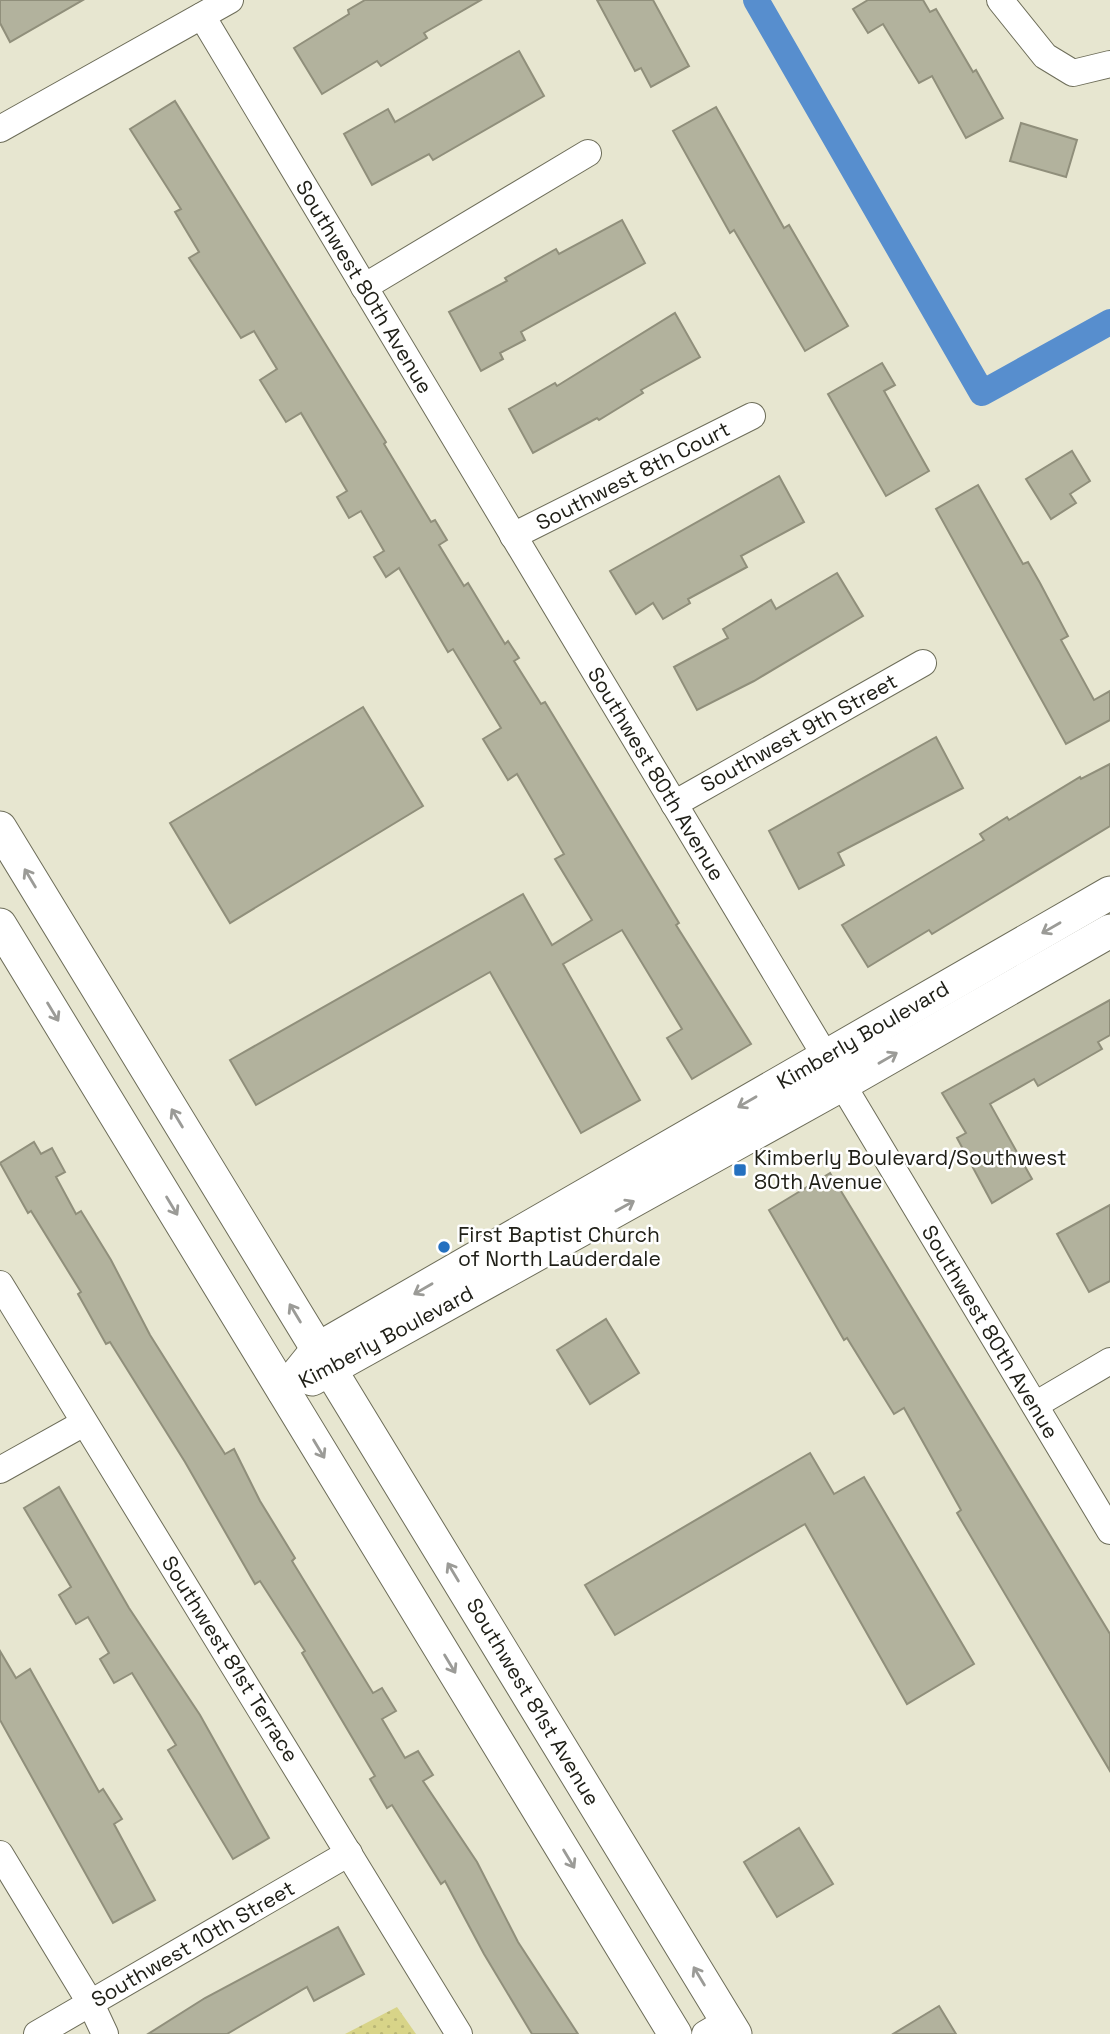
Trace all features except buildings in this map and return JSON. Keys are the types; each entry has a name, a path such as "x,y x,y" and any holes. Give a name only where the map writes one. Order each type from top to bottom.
{"street":[{"path":"0,129 230,0"},
{"path":"1000,0 1045,56 1073,73 1110,64"},
{"name":"Southwest 80th Avenue","path":"202,16 1110,1531"},
{"path":"364,286 587,153"},
{"name":"Southwest 8th Court","path":"513,536 752,416"},
{"name":"Southwest 9th Street","path":"674,804 923,663"},
{"name":"Southwest 81st Avenue","path":"0,828 324,1360 722,2030"},
{"name":"Kimberly Boulevard","path":"833,1071 1110,894"},
{"path":"0,925 675,2034"},
{"name":"Kimberly Boulevard","path":"284,1391 324,1360 833,1071 1110,931"},
{"name":"Southwest 81st Terrace","path":"0,1284 459,2034"},
{"path":"1035,1405 1110,1361"},
{"path":"0,1470 84,1423"},
{"name":"Southwest 10th Street","path":"37,2034 349,1853"},
{"path":"0,1854 91,2004 105,2034"}],"shaded area":[{"path":"397,2007 416,2034 345,2034"}],"waterway":[{"path":"756,0 982,393 1110,322"}],"place":[{"name":"Kimberly Boulevard/Southwest 80th Avenue","path":"740,1170"},
{"name":"First Baptist Church of North Lauderdale","path":"444,1247"}]}
